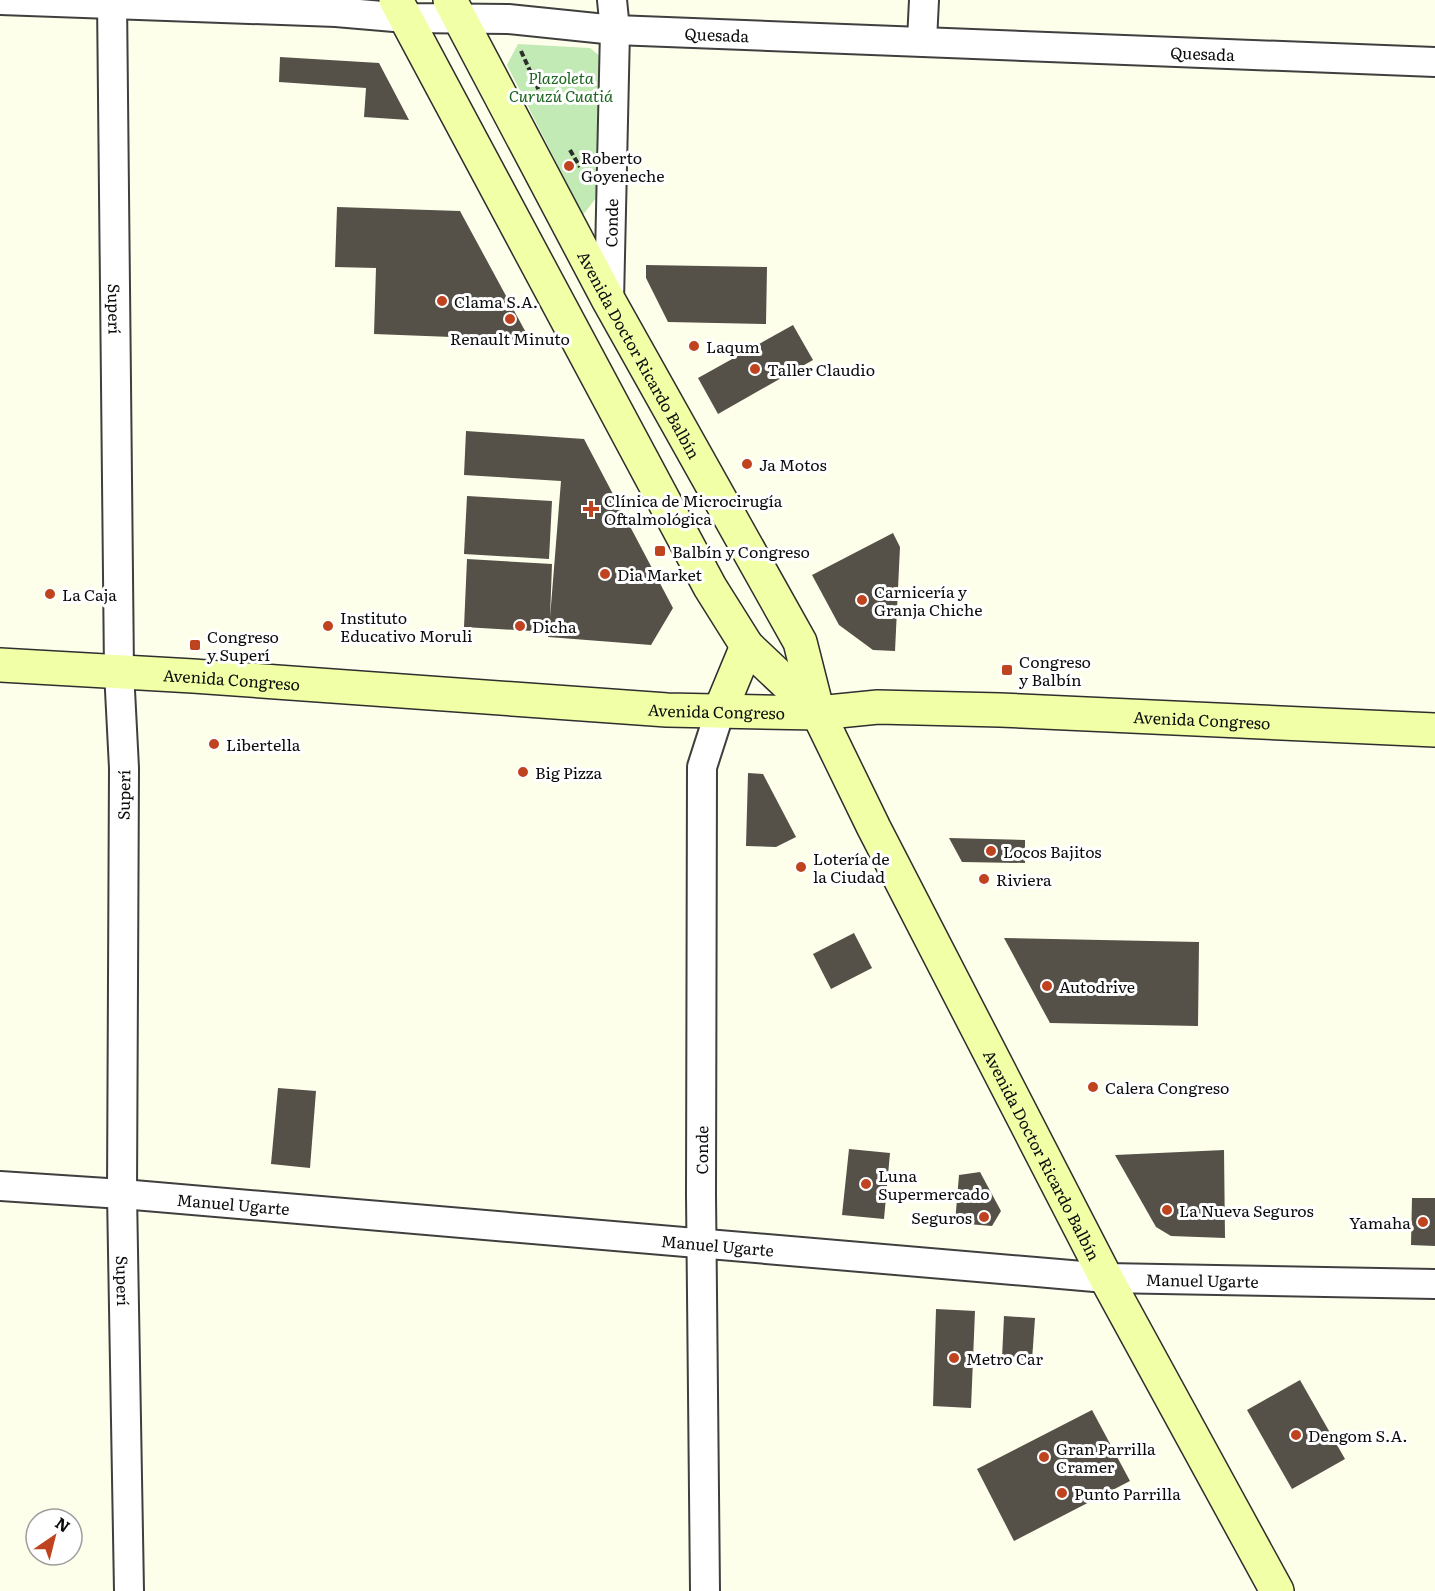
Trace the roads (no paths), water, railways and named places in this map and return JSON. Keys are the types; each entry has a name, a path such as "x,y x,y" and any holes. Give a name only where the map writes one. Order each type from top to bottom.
{"main road":[{"name":"Avenida Doctor Ricardo Balbín","path":"401,9 710,587 747,646 818,713"},
{"name":"Avenida Doctor Ricardo Balbín","path":"455,10 609,301 800,642 818,713 874,828 1106,1278 1277,1591"},
{"path":"720,711 747,646"},
{"name":"Avenida Congreso","path":"0,665 119,671 667,710 818,713 878,707 999,710 1435,730"}],"street":[{"name":"Quesada","path":"0,0 336,12 401,9 455,10 508,20 615,30 1435,62"},
{"name":"Conde","path":"609,301 615,30 612,0"},
{"path":"922,41 924,0"},
{"name":"Superí","path":"112,3 119,671 124,768 122,1194 129,1591"},
{"name":"Conde","path":"705,1591 702,766 720,711"},
{"name":"Manuel Ugarte","path":"0,1186 122,1194 1106,1278 1435,1284"}],"place":[{"name":"Roberto Goyeneche","path":"569,166"},
{"name":"Clama S.A.","path":"442,301"},
{"name":"Renault Minuto","path":"510,319"},
{"name":"Laqum","path":"694,346"},
{"name":"Taller Claudio","path":"755,369"},
{"name":"Ja Motos","path":"747,464"},
{"name":"Clínica de Microcirugía Oftalmológica","path":"591,509"},
{"name":"Balbín y Congreso","path":"660,551"},
{"name":"Dia Market","path":"605,574"},
{"name":"La Caja","path":"50,594"},
{"name":"Carnicería y Granja Chiche","path":"862,600"},
{"name":"Instituto Educativo Moruli","path":"328,626"},
{"name":"Dicha","path":"520,626"},
{"name":"Congreso y Superí","path":"195,645"},
{"name":"Congreso y Balbín","path":"1007,670"},
{"name":"Libertella","path":"214,744"},
{"name":"Big Pizza","path":"523,772"},
{"name":"Locos Bajitos","path":"991,851"},
{"name":"Lotería de la Ciudad","path":"801,867"},
{"name":"Riviera","path":"984,879"},
{"name":"Autodrive","path":"1047,986"},
{"name":"Calera Congreso","path":"1093,1087"},
{"name":"Luna Supermercado","path":"866,1184"},
{"name":"La Nueva Seguros","path":"1167,1210"},
{"name":"Seguros","path":"984,1217"},
{"name":"Yamaha","path":"1423,1222"},
{"name":"Metro Car","path":"954,1358"},
{"name":"Dengom S.A.","path":"1296,1435"},
{"name":"Gran Parrilla Cramer","path":"1044,1457"},
{"name":"Punto Parrilla","path":"1062,1493"}],"park label":[{"name":"Plazoleta Curuzú Cuatiá","path":"561,86"}]}
